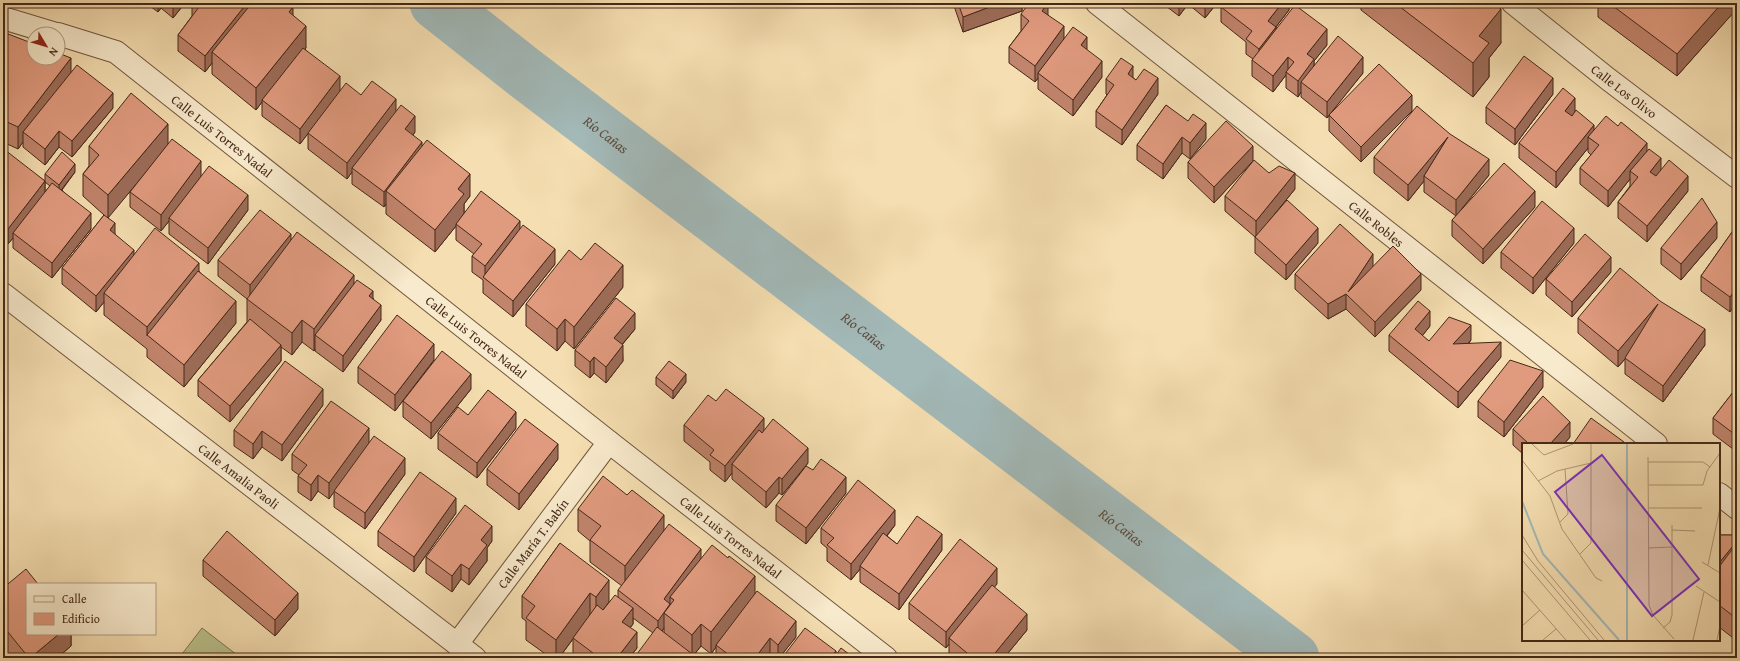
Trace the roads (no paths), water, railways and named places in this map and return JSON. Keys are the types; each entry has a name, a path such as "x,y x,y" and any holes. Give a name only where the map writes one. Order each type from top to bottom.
{"street":[{"name":"Calle Robles","path":"1097,3 1655,443"},
{"name":"Calle Los Olivo","path":"1513,3 1608,79 1737,177"},
{"name":"Calle Luis Torres Nadal","path":"3,18 30,26"},
{"name":"Calle Luis Torres Nadal","path":"66,37 116,52 609,442 886,658"},
{"name":"Calle Amalia Paoli","path":"3,294 475,658"},
{"name":"Calle María T. Babín","path":"457,644 609,442"},
{"path":"1720,495 1737,508"}],"waterway":[{"name":"Río Cañas","path":"436,3 521,70 1293,658"}]}
